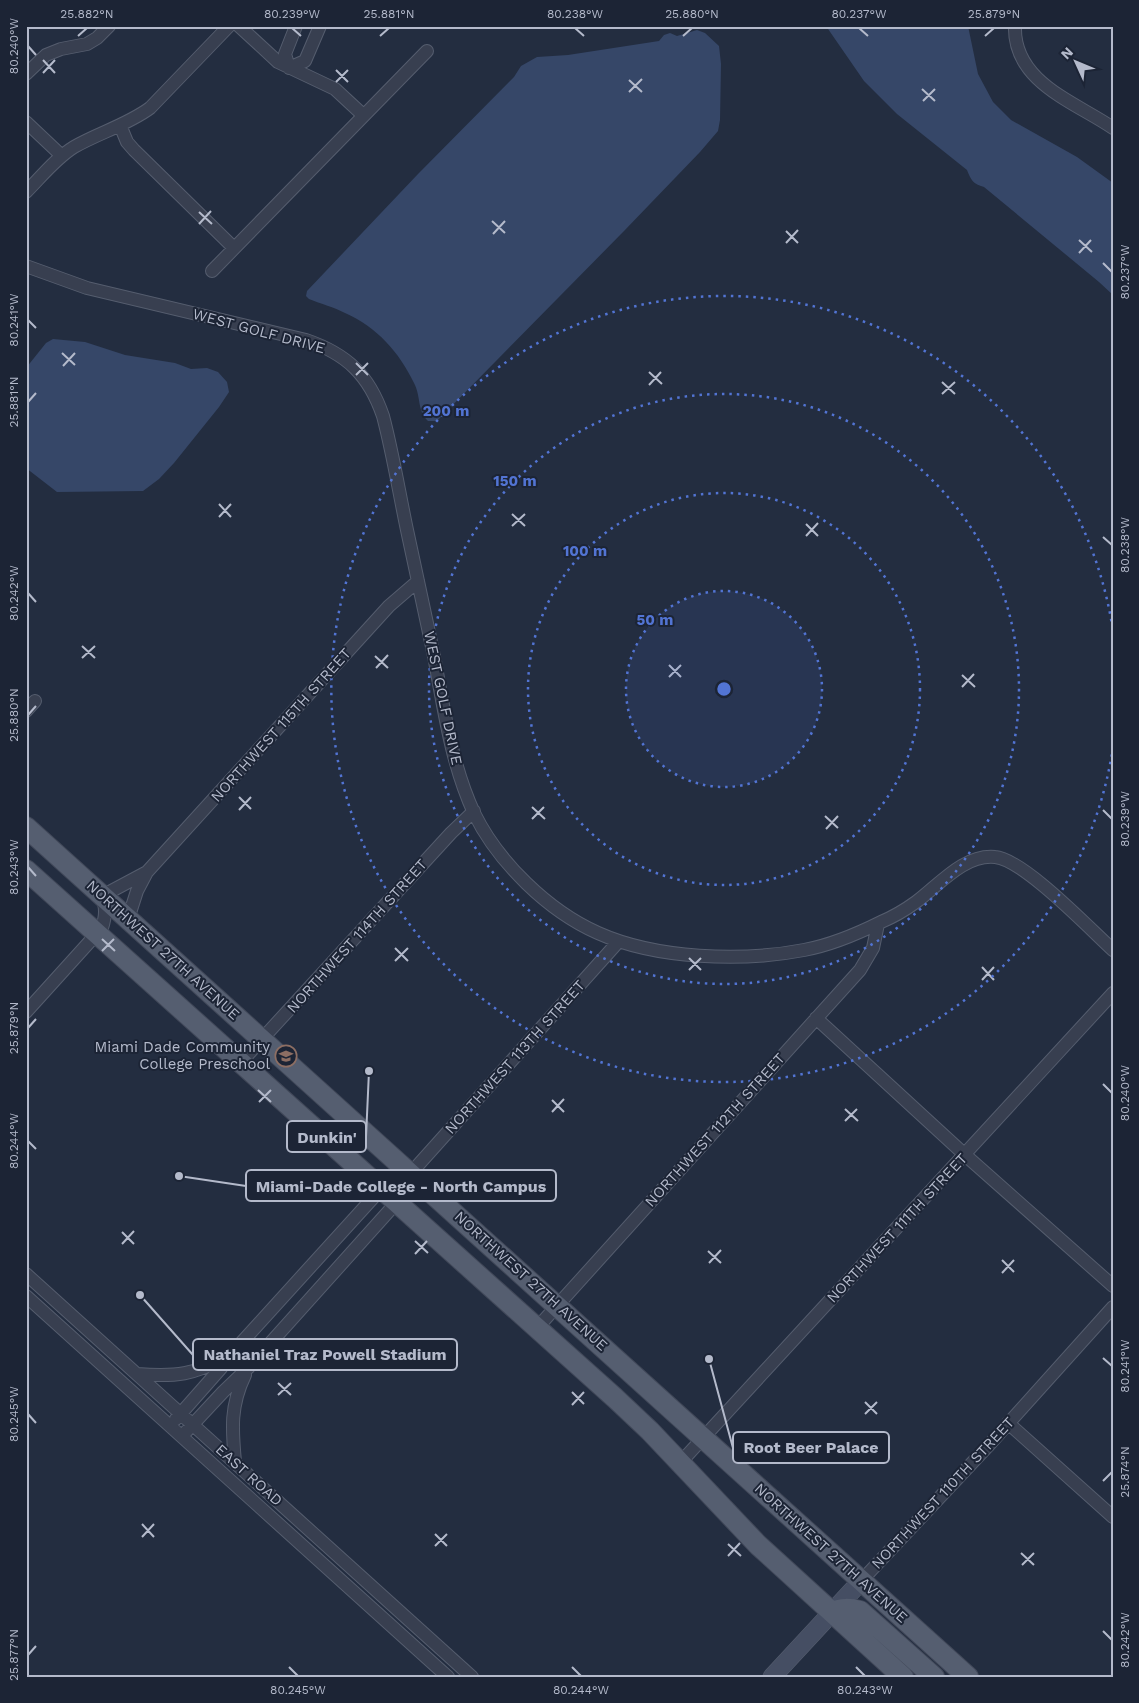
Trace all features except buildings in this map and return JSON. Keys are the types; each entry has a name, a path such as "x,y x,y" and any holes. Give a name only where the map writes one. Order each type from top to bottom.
{"main road":[{"name":"NORTHWEST 27TH AVENUE","path":"26,826 968,1677"},
{"name":"NORTHWEST 27TH AVENUE","path":"26,870 616,1398 758,1545 903,1677"},
{"path":"832,1612 841,1608 860,1611 934,1677"}],"street":[{"path":"26,74 46,55 61,49 87,44 97,38 109,26"},
{"path":"26,192 62,156 150,108 229,26"},
{"path":"239,26 278,62 335,89 363,115"},
{"path":"289,68 286,54 296,26"},
{"path":"289,68 305,61 320,26"},
{"path":"1015,26 1016,45 1031,73 1055,93 1113,128"},
{"path":"291,40 301,48 311,47"},
{"path":"212,271 427,51"},
{"path":"26,122 62,156"},
{"path":"120,125 127,142 134,150 234,248"},
{"name":"WEST GOLF DRIVE","path":"26,266 87,288 296,338 331,350 348,361 368,383 384,416 448,732 457,769 474,811 504,860 539,894 594,932 619,941 681,954 724,956 793,952 840,940 878,924 917,901 963,865 978,858 992,856 1008,860 1022,868 1113,950"},
{"name":"NORTHWEST 115TH STREET","path":"128,919 137,891 147,872 389,606 418,581"},
{"path":"26,711 35,701"},
{"name":"NORTHWEST 114TH STREET","path":"241,1062 451,833 474,811"},
{"name":"NORTHWEST 115TH STREET","path":"102,896 147,872"},
{"path":"26,1012 102,928 106,917 106,908 102,896"},
{"name":"NORTHWEST 112TH STREET","path":"537,1328 867,960 873,948 878,924"},
{"name":"NORTHWEST 113TH STREET","path":"182,1436 248,1368 397,1202 411,1173 619,941"},
{"name":"NORTHWEST 111TH STREET","path":"680,1463 1113,993"},
{"path":"816,1018 964,1154 1113,1286"},
{"name":"NORTHWEST 113TH STREET","path":"170,1426 232,1353 382,1188 411,1173"},
{"name":"EAST ROAD","path":"26,1274 472,1677"},
{"name":"EAST ROAD","path":"26,1296 448,1677"},
{"name":"NORTHWEST 110TH STREET","path":"772,1677 1008,1423 1113,1306"},
{"path":"137,1374 165,1376 189,1373 202,1369 232,1353"},
{"path":"235,1462 232,1421 234,1404 248,1368"},
{"path":"1008,1423 1113,1517"}],"water":[{"path":"826,26 968,26 978,74 993,102 1011,120 1077,157 1113,183 1113,295 984,187 975,183 967,170 897,114 864,81"},
{"path":"697,30 705,33 719,46 721,64 720,120 718,131 624,231 437,421 428,421 422,413 416,388 408,372 386,342 367,325 357,319 309,299 306,296 307,291 418,174 514,77 521,66 537,57 568,55 659,41 664,35 670,33 677,36"},
{"path":"53,339 85,342 125,355 175,363 191,369 207,368 218,372 227,382 229,392 174,463 159,479 143,491 57,492 26,468 26,368 46,343"}],"place":[{"name":"Miami Dade Community College Preschool","path":"286,1056"},
{"name":"Dunkin'","path":"369,1071"},
{"name":"Miami-Dade College - North Campus","path":"179,1176"},
{"name":"Nathaniel Traz Powell Stadium","path":"140,1295"},
{"name":"Root Beer Palace","path":"709,1359"}]}
